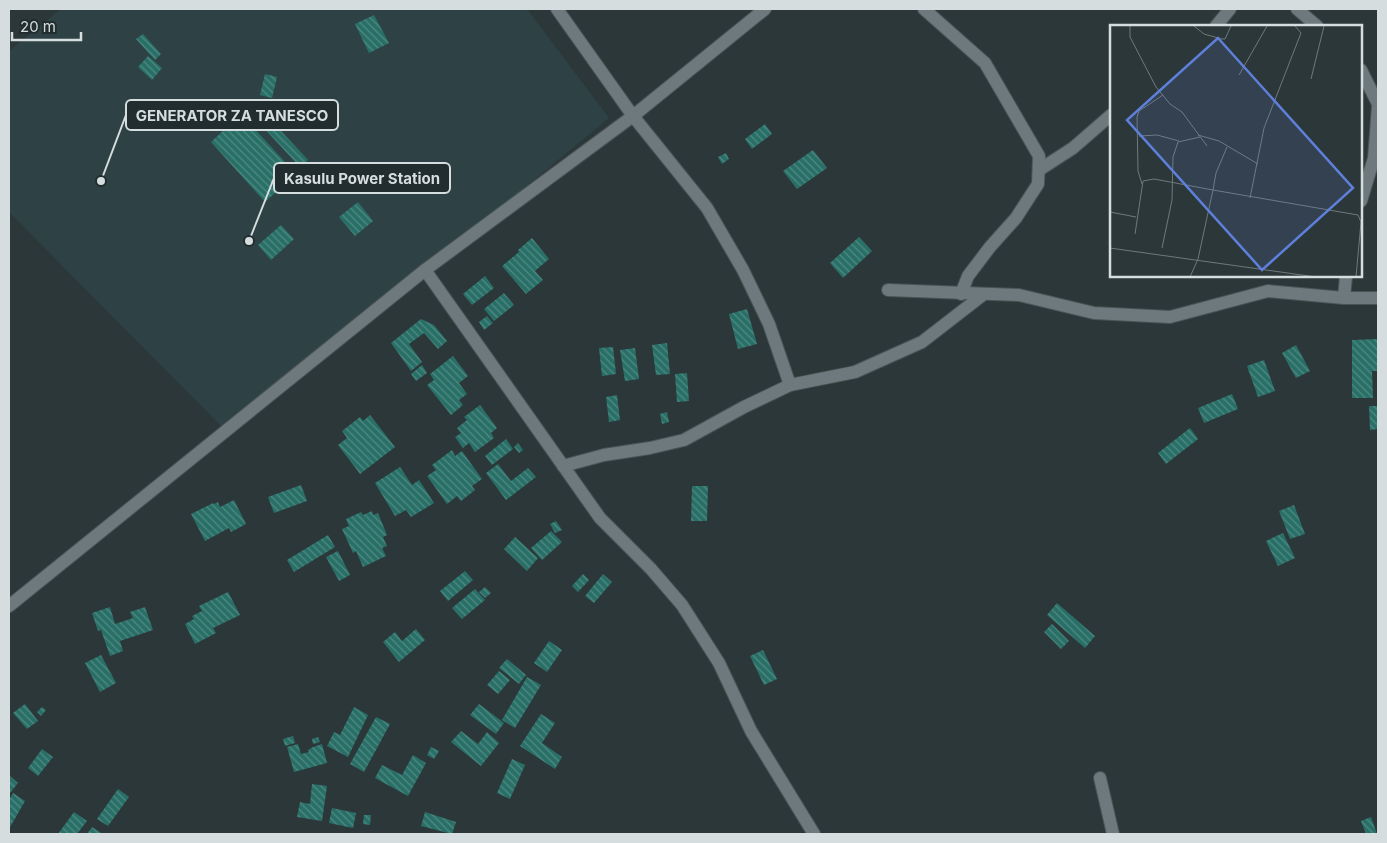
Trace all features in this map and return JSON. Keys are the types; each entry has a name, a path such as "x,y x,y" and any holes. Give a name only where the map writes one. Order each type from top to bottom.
{"street":[{"path":"557,9 633,116 661,149 712,216 743,270 769,324 790,385"},
{"path":"9,606 425,270 633,116 765,9"},
{"path":"924,9 985,63 1039,156 1038,184 1016,218 990,247 968,276 961,294"},
{"path":"1217,25 1230,9"},
{"path":"1297,9 1316,25"},
{"path":"1362,72 1378,105 1374,158 1362,198"},
{"path":"1038,170 1073,148 1110,116"},
{"path":"425,270 600,518 651,569 682,605 719,663 751,731 814,834"},
{"path":"1344,298 1346,278"},
{"path":"888,290 1019,295 1094,313 1170,317 1268,291 1344,298 1378,298"},
{"path":"562,466 604,455 650,448 684,440 744,407 790,385 855,372 922,342 984,294"},
{"path":"1100,778 1112,834"}],"shaded area":[{"path":"61,9 527,9 609,118 226,431 9,212 9,51"}],"building":[{"path":"374,15 389,43 369,53 355,24"},
{"path":"143,34 161,54 155,60 136,39"},
{"path":"148,56 162,68 152,80 138,67"},
{"path":"265,74 277,77 272,98 260,95"},
{"path":"241,114 296,174 265,202 211,142"},
{"path":"269,118 308,160 300,167 261,125"},
{"path":"765,124 772,134 752,149 745,139"},
{"path":"813,150 827,168 797,189 783,171"},
{"path":"726,153 729,159 722,164 718,157"},
{"path":"358,202 373,221 355,236 339,217"},
{"path":"281,225 294,239 271,260 258,245"},
{"path":"859,237 872,251 843,278 830,263"},
{"path":"532,238 549,259 535,271 543,280 526,294 502,266"},
{"path":"485,276 494,288 472,305 463,294"},
{"path":"504,293 514,305 494,321 484,309"},
{"path":"747,309 757,344 738,349 729,314"},
{"path":"487,316 493,323 484,330 479,322"},
{"path":"421,319 434,325 447,341 438,349 424,333 409,344 422,362 411,371 391,343"},
{"path":"1378,339 1378,371 1372,371 1373,398 1352,398 1352,340"},
{"path":"667,343 670,374 656,375 652,345"},
{"path":"1296,345 1310,371 1296,378 1282,353"},
{"path":"613,347 616,374 602,376 599,348"},
{"path":"635,348 639,379 625,381 620,350"},
{"path":"453,356 468,376 459,383 467,394 459,400 463,405 451,415 427,385 434,380 430,374"},
{"path":"1264,360 1275,391 1258,397 1247,366"},
{"path":"422,365 427,373 416,381 411,374"},
{"path":"687,373 689,401 677,402 675,374"},
{"path":"1232,394 1238,409 1204,423 1198,408"},
{"path":"617,395 620,420 609,422 606,397"},
{"path":"480,405 497,428 491,433 494,438 475,452 469,443 463,448 455,437 461,433 457,428 467,420 464,417"},
{"path":"1369,406 1378,406 1378,429 1370,430"},
{"path":"667,412 669,422 662,424 660,414"},
{"path":"370,415 395,447 360,474 338,445 347,438 342,431 360,417 363,421"},
{"path":"1190,428 1198,439 1166,464 1158,453"},
{"path":"506,439 513,449 492,465 485,456"},
{"path":"518,443 523,450 519,453 514,447"},
{"path":"452,450 455,456 462,451 482,479 472,486 475,490 461,501 457,496 447,504 427,476 436,470 432,465"},
{"path":"498,464 511,481 528,468 536,477 506,500 486,473"},
{"path":"400,467 412,485 419,480 434,503 411,517 406,510 395,516 375,483"},
{"path":"301,485 307,501 274,513 268,497"},
{"path":"692,486 708,486 707,521 691,521"},
{"path":"234,500 246,524 231,532 229,528 205,541 191,514 213,503 218,502 220,507"},
{"path":"1294,505 1305,534 1290,539 1279,511"},
{"path":"372,511 373,515 378,513 387,535 383,537 387,546 382,548 386,556 363,567 356,551 353,553 342,529 349,526 346,519 361,512 363,515"},
{"path":"556,521 562,530 555,533 550,524"},
{"path":"551,531 562,542 542,560 531,548"},
{"path":"1283,533 1295,558 1278,566 1266,541"},
{"path":"328,535 335,547 294,572 287,560"},
{"path":"515,537 538,558 527,571 504,549"},
{"path":"338,551 350,575 339,581 326,557"},
{"path":"465,571 473,580 448,601 440,591"},
{"path":"583,574 589,580 578,592 572,586"},
{"path":"603,574 612,582 594,603 585,596"},
{"path":"485,587 491,593 485,598 479,592"},
{"path":"475,589 485,600 462,619 452,608"},
{"path":"228,592 240,615 213,628 216,633 195,644 185,624 194,619 192,616 202,611 199,606"},
{"path":"1057,603 1095,636 1085,648 1047,615"},
{"path":"110,607 115,624 133,618 130,612 145,607 153,630 120,641 123,651 110,656 101,630 98,631 92,613"},
{"path":"1052,624 1069,641 1061,649 1044,632"},
{"path":"416,629 425,640 399,662 383,642 395,632 402,641"},
{"path":"549,641 562,650 547,672 534,663"},
{"path":"763,650 777,679 764,685 750,656"},
{"path":"101,655 116,683 100,692 85,663"},
{"path":"507,659 526,675 519,684 499,668"},
{"path":"499,671 510,680 498,694 487,685"},
{"path":"527,677 541,685 515,728 502,720"},
{"path":"25,704 38,721 27,729 13,713"},
{"path":"479,704 504,723 496,734 470,715"},
{"path":"42,707 46,710 41,716 37,712"},
{"path":"354,707 368,715 348,757 327,746 334,732 340,735"},
{"path":"541,714 555,723 542,743 562,757 555,769 520,746"},
{"path":"376,717 390,724 364,772 350,764"},
{"path":"461,731 478,744 487,732 499,743 481,766 451,742"},
{"path":"293,736 295,743 285,746 283,739"},
{"path":"318,737 320,742 313,744 312,739"},
{"path":"298,744 301,754 309,752 308,750 322,744 327,763 294,772 287,747"},
{"path":"431,747 439,751 434,759 427,755"},
{"path":"42,749 53,757 38,776 28,768"},
{"path":"413,755 426,763 408,796 375,778 382,765 402,775"},
{"path":"512,759 525,765 510,799 497,793"},
{"path":"9,775 18,783 10,793 9,793"},
{"path":"312,784 327,786 322,821 297,817 300,802 310,804"},
{"path":"118,789 129,797 108,826 97,819"},
{"path":"13,793 25,801 9,829 9,800"},
{"path":"332,808 356,813 353,828 329,823"},
{"path":"74,812 87,821 77,834 58,834"},
{"path":"425,812 456,822 452,834 421,826"},
{"path":"364,815 371,815 370,825 363,824"},
{"path":"1371,817 1377,834 1366,834 1361,821"},
{"path":"92,827 103,834 87,834"}],"place":[{"name":"GENERATOR ZA TANESCO","path":"101,181"},
{"name":"Kasulu Power Station","path":"249,241"}]}
